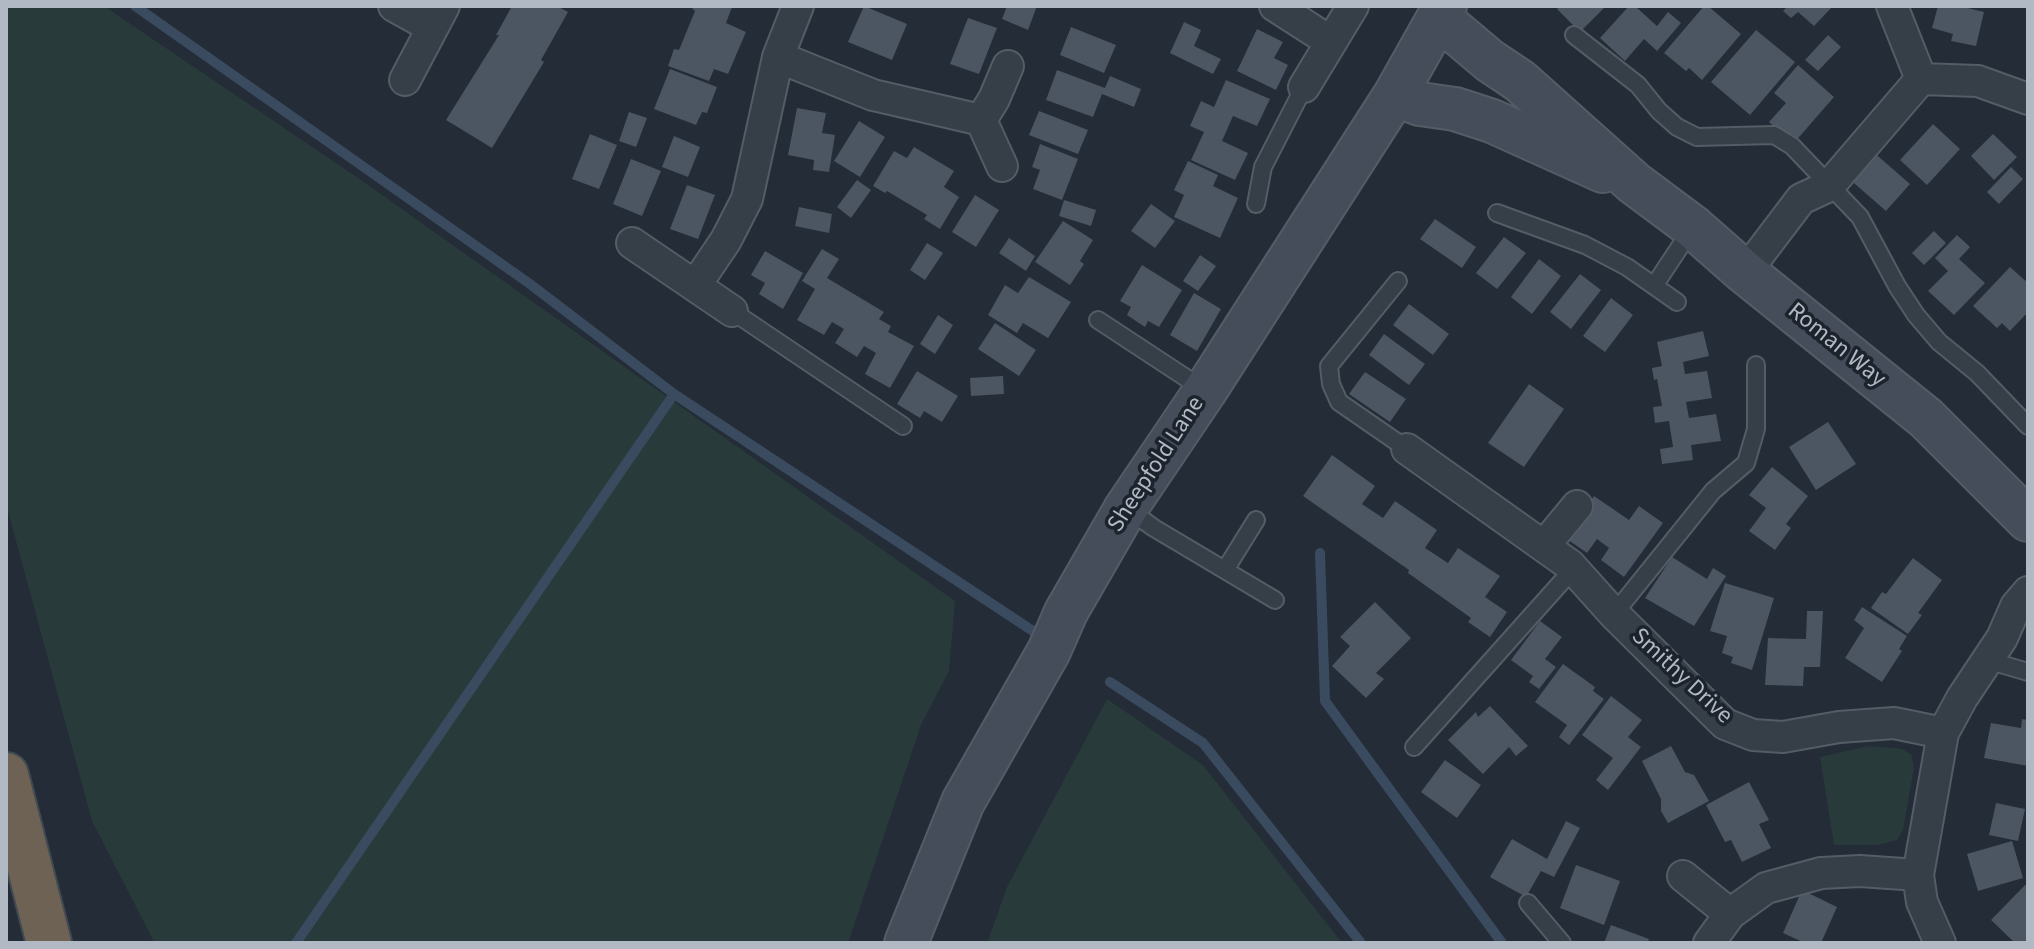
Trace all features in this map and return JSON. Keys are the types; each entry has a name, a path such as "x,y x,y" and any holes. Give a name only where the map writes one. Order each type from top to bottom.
{"highway":[{"path":"6,775 49,943"}],"street":[{"path":"394,6 438,16 405,80"},
{"path":"695,286 726,240 747,199 778,57 798,6"},
{"path":"1275,6 1331,42"},
{"path":"1304,87 1353,6"},
{"path":"1892,6 1921,79"},
{"name":"Sheepfold Lane","path":"906,943 963,802 1049,651 1066,612 1126,508 1395,95 1442,12"},
{"name":"Roman Way","path":"1442,12 1490,61 1520,81 1634,183 1693,227 1926,418 2028,520"},
{"path":"778,57 873,95 981,120"},
{"path":"981,120 1008,66"},
{"path":"1921,79 1978,81 2028,99"},
{"path":"1742,270 1757,257 1801,199 1829,186 1921,79"},
{"name":"Roman Way","path":"1395,95 1492,121 1634,183"},
{"path":"981,120 1002,166"},
{"path":"632,243 732,311"},
{"name":"Smithy Drive","path":"1407,449 1574,568 1614,614 1725,724 1753,735 1783,737 1839,727 1894,723 1943,733"},
{"path":"1544,546 1577,506"},
{"path":"1940,943 1922,902 1918,875 1943,733 2002,638 2016,606 2028,592"},
{"path":"1709,943 1730,914 1766,888 1821,873 1860,871 1918,875"},
{"path":"1683,876 1730,914"}],"lane":[{"path":"1574,35 1638,85 1677,127 1697,137 1774,135 1792,146 1860,217 1916,315 1939,342 1977,373 2028,426"},
{"path":"1256,204 1263,167 1304,87"},
{"path":"1497,213 1585,245 1627,267 1677,302"},
{"path":"1654,286 1693,227"},
{"path":"1398,281 1329,366 1331,384 1339,402 1407,449"},
{"path":"732,311 903,426"},
{"path":"1098,320 1205,391"},
{"path":"1614,614 1713,491 1746,463 1756,429 1756,365"},
{"path":"1126,508 1275,600"},
{"path":"1225,570 1256,520"},
{"path":"1414,747 1574,568"},
{"path":"1987,660 2028,672"},
{"path":"1528,903 1562,943"}],"shaded area":[{"path":"6,6 104,6 361,180 955,601 949,671 921,725 848,943 146,943 153,940 92,821 6,504"},
{"path":"1107,699 1203,765 1342,943 987,943 1007,887"},
{"path":"1868,746 1902,749 1911,754 1914,768 1903,830 1897,840 1878,845 1834,845 1820,757"}],"building":[{"path":"512,6 557,6 568,12 541,60 544,62 492,148 446,120 499,35 496,35"},
{"path":"690,6 732,7 726,23 746,32 728,74 714,69 709,81 668,66 674,49 679,50 695,11"},
{"path":"864,6 907,24 892,60 848,42"},
{"path":"1007,6 1037,6 1028,30 1002,19"},
{"path":"1560,6 1606,6 1580,32 1557,9"},
{"path":"1629,6 1635,6 1657,26 1668,12 1681,23 1657,51 1644,39 1625,61 1600,38"},
{"path":"1704,6 1708,6 1741,34 1702,80 1664,53"},
{"path":"1788,6 1833,6 1814,26 1798,12 1791,18 1783,11"},
{"path":"1938,6 1959,6 1984,12 1976,46 1951,41 1953,34 1932,28"},
{"path":"968,18 997,28 979,74 950,64"},
{"path":"1184,22 1201,30 1194,46 1221,59 1213,74 1170,53"},
{"path":"1071,27 1116,45 1104,73 1060,55"},
{"path":"1257,29 1283,42 1274,58 1288,65 1276,90 1237,71"},
{"path":"1756,30 1795,62 1750,115 1711,82"},
{"path":"1828,35 1841,47 1818,71 1805,60"},
{"path":"1798,65 1834,97 1793,144 1769,122 1786,103 1774,93"},
{"path":"670,69 717,87 707,113 702,112 696,125 654,109"},
{"path":"1057,70 1105,88 1110,76 1141,89 1134,107 1102,94 1093,117 1046,100"},
{"path":"1226,80 1270,99 1257,126 1233,116 1222,141 1248,153 1235,180 1191,160 1204,132 1190,126 1201,101 1214,107"},
{"path":"797,108 826,113 822,133 835,135 829,172 813,170 814,160 788,155"},
{"path":"1039,111 1088,130 1078,154 1029,135"},
{"path":"629,112 647,118 636,147 619,141"},
{"path":"859,121 885,137 860,177 834,161"},
{"path":"1933,124 1960,149 1927,185 1900,160"},
{"path":"590,134 617,145 599,189 572,179"},
{"path":"1993,134 2017,157 1994,180 1971,156"},
{"path":"674,136 700,147 688,177 662,167"},
{"path":"1040,144 1078,159 1062,200 1033,189 1040,170 1032,167"},
{"path":"914,147 954,171 944,187 959,197 940,229 924,219 927,215 873,186 894,151 907,158"},
{"path":"1871,150 1910,184 1886,211 1847,177"},
{"path":"631,159 661,171 642,216 613,204"},
{"path":"1188,161 1218,175 1213,186 1238,198 1220,238 1174,217 1184,195 1174,190"},
{"path":"2011,167 2023,179 1999,204 1987,192"},
{"path":"857,180 871,190 851,218 837,207"},
{"path":"687,185 715,195 698,239 670,229"},
{"path":"975,195 999,210 976,247 952,232"},
{"path":"1064,200 1096,210 1091,226 1059,216"},
{"path":"1151,204 1175,221 1155,248 1131,231"},
{"path":"799,207 832,214 829,233 795,226"},
{"path":"1435,219 1476,247 1462,268 1420,239"},
{"path":"1063,221 1093,240 1080,261 1084,264 1070,285 1035,262"},
{"path":"1934,231 1946,243 1924,265 1912,253"},
{"path":"1957,235 1970,247 1959,259 1985,283 1954,315 1928,291 1948,271 1935,258"},
{"path":"1504,237 1526,253 1497,289 1476,273"},
{"path":"1009,238 1035,256 1026,271 999,253"},
{"path":"927,243 943,253 925,280 910,270"},
{"path":"822,249 839,259 827,278 884,312 879,319 891,326 888,332 914,346 890,388 865,374 876,353 864,346 857,357 835,343 844,329 832,322 824,335 797,320 815,289 802,281"},
{"path":"765,251 803,273 783,309 759,294 765,283 751,275"},
{"path":"1200,255 1216,266 1198,291 1183,281"},
{"path":"1539,259 1561,276 1532,314 1511,297"},
{"path":"1142,265 1182,290 1159,327 1148,321 1145,327 1127,315 1131,307 1120,301"},
{"path":"2010,267 2028,283 2028,312 2010,331 2002,323 1997,328 1973,306"},
{"path":"1580,274 1601,290 1571,329 1550,312"},
{"path":"1029,277 1071,302 1048,338 1023,323 1017,333 988,315 1005,285 1018,293"},
{"path":"1194,293 1221,309 1197,351 1170,335"},
{"path":"1611,298 1633,315 1605,352 1583,336"},
{"path":"1409,304 1449,334 1433,355 1393,325"},
{"path":"938,315 953,325 935,354 920,344"},
{"path":"995,323 1036,350 1019,376 978,349"},
{"path":"1703,331 1709,356 1683,362 1685,374 1707,371 1712,398 1686,402 1689,418 1716,414 1721,441 1691,445 1693,460 1662,464 1660,449 1673,447 1669,421 1655,423 1653,407 1662,406 1652,368 1662,366 1657,342"},
{"path":"1384,334 1425,364 1409,385 1369,355"},
{"path":"917,371 958,396 942,422 924,411 920,418 897,404"},
{"path":"1365,372 1406,399 1390,422 1349,394"},
{"path":"1003,376 1004,394 971,396 970,378"},
{"path":"1529,384 1564,409 1524,467 1488,443"},
{"path":"1828,422 1856,464 1816,490 1789,447"},
{"path":"1332,455 1375,486 1362,504 1383,518 1395,501 1437,530 1425,548 1448,563 1458,548 1500,576 1485,597 1507,612 1490,637 1468,622 1471,618 1408,573 1409,570 1303,496"},
{"path":"1772,467 1808,496 1786,524 1791,528 1775,550 1749,531 1766,508 1749,495"},
{"path":"1594,496 1629,520 1639,506 1663,523 1624,577 1601,560 1609,548 1597,539 1587,553 1564,537"},
{"path":"1672,557 1707,579 1713,568 1726,576 1694,626 1645,598"},
{"path":"1913,558 1942,580 1918,613 1922,615 1908,634 1871,608 1882,592 1886,594"},
{"path":"1725,583 1774,598 1752,670 1731,663 1733,657 1722,653 1727,636 1710,631"},
{"path":"1375,602 1411,638 1376,673 1384,679 1366,698 1332,666 1350,646 1340,637"},
{"path":"1862,607 1907,636 1899,649 1902,651 1882,682 1845,658 1864,628 1854,620"},
{"path":"1807,611 1823,611 1820,667 1804,667 1803,686 1765,685 1768,638 1806,639"},
{"path":"1540,621 1562,637 1545,659 1556,667 1539,689 1529,682 1533,676 1511,660"},
{"path":"1563,664 1595,687 1593,691 1604,699 1569,745 1559,737 1567,725 1535,702"},
{"path":"1611,696 1642,720 1628,737 1641,747 1608,790 1596,780 1613,758 1582,735"},
{"path":"1490,706 1528,746 1516,756 1509,747 1483,774 1448,740 1476,712 1478,717"},
{"path":"2022,719 2028,720 2028,766 1984,758 1991,723 2021,728"},
{"path":"1671,746 1685,772 1694,775 1709,801 1668,823 1661,811 1661,799 1642,761"},
{"path":"1445,760 1481,785 1457,818 1421,792"},
{"path":"1749,782 1769,820 1759,824 1771,848 1742,862 1731,840 1725,842 1706,805"},
{"path":"1996,803 2025,809 2018,841 1989,835"},
{"path":"1566,821 1580,828 1554,877 1541,871 1526,897 1490,877 1512,839 1547,859"},
{"path":"2012,841 2023,878 1978,891 1967,854"},
{"path":"1576,865 1620,881 1604,925 1560,908"},
{"path":"2025,885 2028,887 2028,938 2024,943 2015,943 1991,920"},
{"path":"1802,890 1837,907 1821,943 1805,943 1783,933"},
{"path":"1611,925 1649,939 1647,943 1604,943"}],"waterway":[{"path":"135,6 530,284 674,394 1042,637"},
{"path":"296,943 674,394"},
{"path":"1320,553 1325,701 1502,943"},
{"path":"1110,682 1203,743 1361,943"}]}
